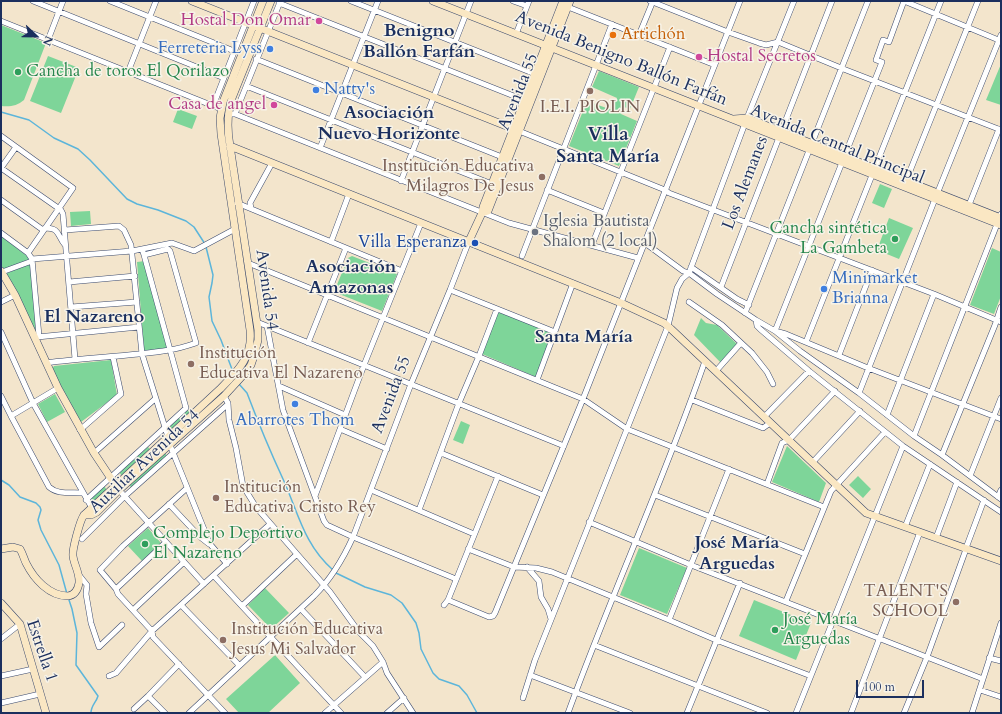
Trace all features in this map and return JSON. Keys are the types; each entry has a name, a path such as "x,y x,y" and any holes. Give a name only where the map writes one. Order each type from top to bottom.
{"street":[{"path":"33,1 224,78"},
{"path":"48,40 63,1"},
{"path":"110,1 234,51"},
{"path":"128,72 156,1"},
{"path":"192,1 564,148 621,171 669,193 746,221 934,294 998,321"},
{"path":"213,106 254,1"},
{"name":"Avenida 54","path":"117,488 224,396 251,365 258,340 257,322 228,133 232,98 257,27 263,1"},
{"name":"Avenida 54","path":"79,575 73,554 81,520 84,515 93,511 168,437 233,376 244,363 249,352 251,341 250,330 221,134 221,109 257,27 271,1"},
{"path":"350,1 535,74"},
{"path":"320,148 378,1"},
{"name":"Avenida Benigno Ballón Farfán","path":"433,1 730,119"},
{"path":"401,181 471,1"},
{"path":"513,1 528,4 516,34"},
{"path":"639,35 652,1 728,32 766,44 778,42 1000,130 969,205"},
{"path":"448,600 489,617 493,616 583,399 740,1"},
{"path":"524,698 530,675 551,618 668,326 679,282 689,273 746,122 794,1"},
{"name":"Los Alemanes","path":"721,286 832,1"},
{"path":"745,313 868,1"},
{"path":"774,331 882,62 876,60 883,40 889,42 904,1 968,27 1000,38 859,393"},
{"path":"806,342 941,1"},
{"path":"906,181 978,1"},
{"path":"524,100 280,2 246,86 231,114 482,213 532,230 638,258"},
{"path":"567,3 612,24 715,65"},
{"name":"Avenida 55","path":"482,213 488,211 516,130 567,3"},
{"path":"1,21 221,109"},
{"path":"522,256 612,24"},
{"name":"Avenida 55","path":"189,713 301,608 324,585 341,562 353,537 411,384 450,290 468,241 482,213 482,208 502,157 516,130 524,100 549,47"},
{"path":"592,245 670,47"},
{"path":"256,59 502,157"},
{"path":"246,86 492,184"},
{"name":"Avenida Central Principal","path":"730,119 746,122 1000,220"},
{"path":"1,136 73,188 28,253"},
{"path":"230,146 621,303 664,323 866,513 1001,560"},
{"path":"16,147 1,168 64,214 75,359"},
{"path":"251,208 250,203 272,163"},
{"name":"Avenida Central Principal","path":"874,172 906,181 936,196 969,205 1000,220"},
{"path":"548,190 604,213"},
{"path":"331,242 349,194"},
{"path":"1,200 44,229 52,228 57,230 66,245"},
{"path":"231,202 251,208 402,271"},
{"path":"914,436 1000,220"},
{"path":"315,496 364,365 421,223"},
{"path":"65,230 119,226 124,230 132,251 142,354 168,437"},
{"path":"204,584 109,478 80,430 58,388 46,363 37,337 1,271 32,260 132,251 172,243 194,251 235,228"},
{"path":"1,233 28,253 32,260 37,337"},
{"path":"644,243 745,313 774,331 859,393 914,436 1000,498 1001,490"},
{"path":"308,343 346,248"},
{"path":"142,249 170,350"},
{"path":"46,363 75,359 142,354 170,350 196,343 170,251 168,249 144,255"},
{"path":"248,263 583,399 627,429 824,507"},
{"path":"691,267 748,305"},
{"path":"839,355 872,270"},
{"path":"69,282 135,276"},
{"path":"537,380 573,284"},
{"path":"450,290 555,332"},
{"path":"1,302 14,294"},
{"path":"887,415 934,294"},
{"path":"71,307 137,302"},
{"path":"689,302 722,325 740,344 752,353 767,372 773,384"},
{"path":"942,455 995,325 998,321 1001,307"},
{"path":"419,510 459,403 497,309"},
{"path":"756,320 757,326 760,330 885,432 903,446 1001,512"},
{"path":"257,322 564,446"},
{"path":"267,326 283,410 327,525 456,579"},
{"path":"37,337 139,327"},
{"path":"774,331 786,334 868,368 1001,419"},
{"path":"1,332 33,403 93,511"},
{"path":"716,371 740,344"},
{"name":"Auxiliar Avenida 54","path":"86,500 186,408 170,350"},
{"path":"80,430 121,394 113,357"},
{"path":"568,713 575,692 674,448 705,361"},
{"path":"764,417 809,371"},
{"path":"278,386 345,415"},
{"path":"11,416 58,388"},
{"path":"767,484 781,445 789,440 835,391"},
{"path":"1,396 49,487 59,492 82,493"},
{"path":"224,396 228,403 229,420 243,486 256,507 324,585 372,646 383,662 387,673 413,713"},
{"path":"94,453 155,398"},
{"path":"970,476 1001,398"},
{"path":"692,400 763,428 770,423"},
{"name":"Auxiliar Avenida 54","path":"82,540 125,496 228,405"},
{"path":"812,463 860,411"},
{"path":"340,429 387,449"},
{"path":"786,601 831,491 885,432"},
{"path":"170,444 210,544"},
{"path":"796,713 903,446"},
{"path":"441,453 543,495"},
{"path":"905,527 930,464"},
{"path":"669,620 729,469"},
{"path":"444,605 448,600 498,476"},
{"path":"936,538 957,482"},
{"path":"187,488 100,569 116,589 118,594 152,631 153,637 225,713"},
{"path":"371,490 474,534"},
{"path":"655,495 805,554"},
{"path":"904,713 927,657 984,500"},
{"path":"169,504 200,537 210,544 227,564"},
{"path":"589,522 691,565 983,679"},
{"path":"110,676 116,672 152,631 270,524"},
{"path":"851,713 878,637 920,532"},
{"path":"116,589 166,542"},
{"path":"1,549 13,547 20,549 26,563 36,578 46,588 57,594 68,596 75,593 78,586 79,575"},
{"path":"468,548 514,567 527,567 552,572 716,640 811,676"},
{"path":"242,606 297,554"},
{"path":"133,610 184,562"},
{"path":"527,567 539,581 541,597 551,618"},
{"path":"79,575 87,585 86,594 91,623 99,647 122,625"},
{"path":"214,576 341,713"},
{"path":"687,713 740,583"},
{"name":"Estrella 1","path":"1,604 20,624 46,713"},
{"path":"181,605 239,665"},
{"path":"301,608 365,677"},
{"path":"1,639 20,624"},
{"path":"972,713 1001,625"},
{"path":"594,645 767,713"},
{"path":"989,658 1001,661"},
{"path":"325,713 383,662"},
{"path":"134,709 179,664"},
{"path":"1,676 33,669"},
{"path":"530,675 630,713"},
{"path":"980,690 1001,697"},
{"path":"1,703 40,694"},
{"path":"148,696 165,713"},
{"path":"387,713 404,698"}],"green space":[{"name":"Cancha de toros El Qorilazo","path":"1,25 46,43 24,100 19,104 10,106 1,106"},
{"path":"48,56 79,68 61,113 30,101"},
{"path":"1001,64 1001,105 986,100"},
{"path":"599,71 639,87 630,109 624,107 621,114 637,121 619,166 569,146 587,101 612,110 617,98 592,87"},
{"path":"178,109 197,116 192,129 173,122"},
{"path":"880,184 892,189 884,208 872,203"},
{"path":"90,211 91,224 71,226 70,212"},
{"path":"235,215 238,216 256,335 252,354 250,354"},
{"name":"Cancha sintética La Gambeta","path":"889,218 913,228 899,259 877,250"},
{"path":"1,236 30,260 3,269 1,266"},
{"path":"992,248 1001,252 1001,296 994,314 970,305"},
{"path":"352,256 397,274 382,311 334,292 348,258"},
{"path":"145,261 167,347 166,349 144,350 137,262"},
{"path":"31,263 36,332 35,333 5,274"},
{"path":"498,311 553,333 536,377 482,354"},
{"path":"701,318 706,323 717,325 737,344 721,363 694,335"},
{"path":"111,360 117,395 81,422 51,370 54,366"},
{"path":"55,394 65,412 47,422 38,404"},
{"path":"188,410 190,415 172,430 170,426"},
{"path":"461,421 470,425 463,444 453,440"},
{"path":"787,446 826,483 819,502 772,482"},
{"path":"148,447 151,450 122,476 119,472"},
{"path":"165,453 167,456 132,488 129,485"},
{"path":"858,476 871,489 863,498 849,485"},
{"path":"104,486 107,490 92,504 90,499"},
{"path":"148,528 161,543 142,561 128,546"},
{"name":"José María Arguedas","path":"639,548 687,568 667,614 620,595"},
{"path":"265,588 289,613 271,629 248,605"},
{"name":"José María Arguedas","path":"754,600 811,623 796,660 739,636"},
{"path":"275,655 300,683 268,713 239,713 226,699"}],"waterway":[{"path":"1,112 29,120 54,138 78,149 127,199 186,221 194,227 205,244"},
{"path":"206,247 213,275 209,297 212,321 233,372"},
{"path":"239,384 247,393 308,539 323,560 333,570"},
{"path":"1,480 9,485 20,497 36,503 40,507 41,510 38,520 41,530 59,565 67,594"},
{"path":"336,573 365,587 391,595 402,603 416,623 421,649 433,673 439,679 459,686 467,695 477,713"},
{"path":"68,597 77,633 76,665 98,696 91,713"}],"place":[{"name":"Hostal Don Omar","path":"319,21"},
{"name":"Artichón","path":"613,35"},
{"name":"Ferreteria Lyss","path":"270,49"},
{"name":"Hostal Secretos","path":"699,57"},
{"name":"Cancha de toros El Qorilazo","path":"18,72"},
{"name":"Natty's","path":"316,90"},
{"name":"I.E.I. PIOLIN","path":"590,91"},
{"name":"Casa de angel","path":"274,105"},
{"name":"Institución Educativa Milagros De Jesus","path":"542,177"},
{"name":"Iglesia Bautista Shalom (2 local)","path":"535,232"},
{"name":"Cancha sintética La Gambeta","path":"895,239"},
{"name":"Villa Esperanza","path":"475,243"},
{"name":"Minimarket Brianna","path":"824,289"},
{"name":"Institución Educativa El Nazareno","path":"191,364"},
{"name":"Abarrotes Thom","path":"295,404"},
{"name":"Institución Educativa Cristo Rey","path":"216,498"},
{"name":"Complejo Deportivo El Nazareno","path":"145,544"},
{"name":"TALENT'S SCHOOL","path":"956,602"},
{"name":"José María Arguedas","path":"775,630"},
{"name":"Institución Educativa Jesus Mi Salvador","path":"223,640"}],"district":[{"name":"Benigno Ballón Farfán","path":"419,42"},
{"name":"Asociación Nuevo Horizonte","path":"389,124"},
{"name":"Villa Santa María","path":"608,147"},
{"name":"Asociación Amazonas","path":"351,278"},
{"name":"El Nazareno","path":"94,318"},
{"name":"Santa María","path":"584,338"},
{"name":"José María Arguedas","path":"737,554"}]}
